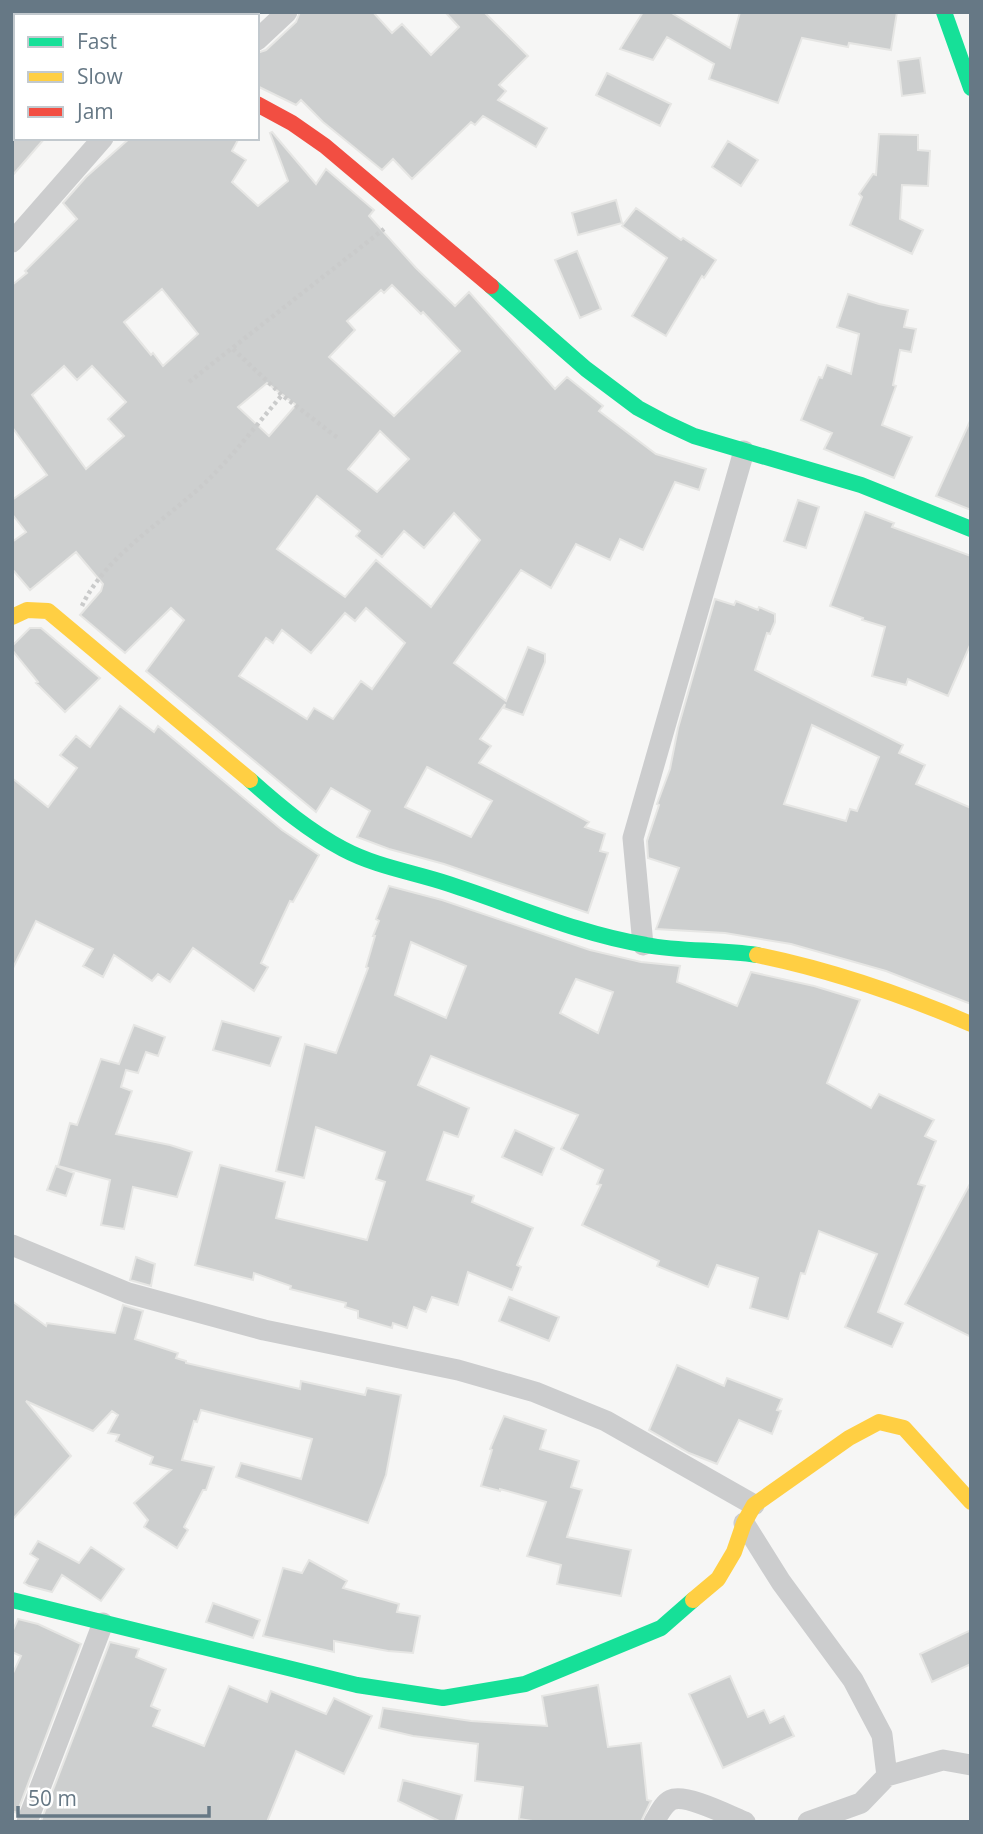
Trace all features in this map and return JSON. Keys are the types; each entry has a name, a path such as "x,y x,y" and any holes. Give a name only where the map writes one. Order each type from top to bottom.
{"street":[{"path":"259,38 287,12"},
{"path":"944,12 971,88"},
{"path":"259,105 328,147 462,260 538,330 629,402 667,426 744,452 861,485 971,529"},
{"path":"12,242 101,140"},
{"path":"643,945 633,838 744,452"},
{"path":"12,617 26,610 48,611 293,817 325,841 376,864 445,882 580,928 643,945 722,950 766,957 874,986 971,1024"},
{"path":"12,1245 140,1296 264,1330 458,1370 535,1392 617,1427 749,1514 781,1581 853,1680 882,1735 887,1776"},
{"path":"12,1601 357,1685 443,1698 525,1684 661,1628 719,1579 734,1552 749,1514 849,1438 879,1422 904,1428 971,1503"},
{"path":"27,1822 103,1623"},
{"path":"808,1822 861,1803 887,1776 943,1760 971,1765"},
{"path":"654,1822 663,1807 672,1799 684,1798 745,1822"}],"path":[{"path":"189,382 404,213"},
{"path":"233,349 282,395 339,439"},
{"path":"71,629 90,589 112,564 212,476 282,395"}],"building":[{"path":"300,12 373,12 392,33 402,24 431,55 459,27 445,12 484,12 528,56 499,85 506,91 498,100 547,128 536,147 483,116 475,125 471,122 412,179 393,159 382,170 323,122 301,100 296,105 259,87 259,52 266,50 296,22"},
{"path":"643,12 670,12 730,48 740,12 897,12 891,50 849,43 848,47 802,38 778,103 709,79 714,64 667,37 653,60 620,49"},
{"path":"920,58 925,93 902,96 898,61"},
{"path":"607,73 671,104 660,126 596,95"},
{"path":"272,132 316,184 326,169 374,210 369,216 455,306 469,292 555,389 567,377 603,406 599,411 656,454 706,469 699,490 675,482 643,550 620,539 610,560 576,544 551,588 521,570 454,663 506,701 528,647 545,654 545,662 523,715 504,708 505,704 480,739 491,746 479,763 589,822 585,827 605,834 600,851 608,853 588,913 357,837 370,811 331,788 316,812 146,671 184,620 171,608 125,653 80,615 101,591 103,584 76,552 30,590 12,569 12,542 26,532 12,514 12,500 47,475 12,427 12,285 27,273 25,271 77,219 63,203 86,177 128,140 238,140 232,151 246,160 232,182 258,206 288,181 270,133","holes":["392,285 421,314 423,312 460,351 394,416 329,357 355,330 347,321 381,290 384,293","162,289 198,334 163,366 124,322","64,366 77,380 92,366 126,402 108,419 124,436 86,469 32,395","267,383 296,405 269,436 238,407","380,431 409,459 377,492 348,469","317,496 360,531 356,536 382,557 404,531 424,548 454,513 480,540 431,607 376,560 345,597 277,549","366,608 405,643 372,689 361,681 333,719 314,708 307,719 239,676 266,638 273,643 282,630 311,653 345,613 355,621","427,767 492,801 471,837 405,807"]},
{"path":"879,134 918,135 918,150 930,151 928,186 902,185 900,219 923,230 912,254 850,225 862,197 859,194 873,174 876,175"},
{"path":"12,138 43,140 12,176"},
{"path":"728,141 758,160 741,186 712,167"},
{"path":"616,200 622,223 578,235 572,213"},
{"path":"636,208 681,240 683,238 716,260 704,278 702,276 666,336 632,316 667,258 622,226"},
{"path":"577,251 601,309 580,318 555,260"},
{"path":"848,294 908,310 904,327 916,329 911,352 900,350 893,385 896,386 882,425 912,437 894,478 824,449 832,433 801,420 819,377 822,378 827,365 851,374 859,334 837,327"},
{"path":"971,419 971,510 936,496"},
{"path":"798,500 819,507 806,548 784,541"},
{"path":"865,512 894,523 892,527 971,556 971,643 948,696 908,679 906,685 872,676 885,627 830,606"},
{"path":"715,599 734,605 736,601 775,614 775,622 770,634 767,633 755,670 903,745 899,753 925,765 916,784 971,808 971,1004 886,971 791,944 725,933 656,929 679,868 648,858 647,841 670,769 678,728","holes":["812,725 879,757 857,811 850,809 846,821 784,804"]},
{"path":"30,628 41,628 100,678 65,712 36,683 38,682 12,650 12,646"},
{"path":"120,706 154,732 158,726 282,830 319,855 293,902 290,901 261,963 268,967 254,991 193,948 170,982 158,974 152,981 114,955 103,977 83,966 93,949 36,921 12,970 12,778 48,807 77,768 60,755 76,736 90,747"},
{"path":"389,886 442,900 590,950 641,962 680,966 677,982 737,1006 751,972 814,986 860,1000 827,1083 871,1108 879,1094 934,1120 925,1136 936,1141 918,1184 925,1186 878,1312 903,1323 892,1347 845,1327 877,1254 819,1231 805,1274 801,1273 788,1319 750,1308 758,1278 717,1265 708,1287 657,1266 659,1261 582,1225 601,1185 597,1184 603,1170 561,1149 578,1115 431,1056 418,1085 469,1108 458,1137 444,1132 427,1180 474,1196 472,1202 533,1228 517,1265 521,1267 512,1290 468,1272 458,1305 432,1297 426,1312 414,1307 407,1328 393,1323 392,1328 358,1318 358,1311 345,1307 346,1303 290,1289 291,1286 254,1273 253,1280 195,1265 220,1165 285,1182 276,1218 367,1240 385,1182 376,1179 385,1152 316,1127 304,1178 276,1171 305,1044 336,1053 368,968 366,967 373,936 379,921 376,919","holes":["411,942 466,966 446,1018 395,995","576,979 613,992 598,1033 560,1013"]},
{"path":"222,1021 281,1037 270,1066 213,1050"},
{"path":"134,1025 165,1037 158,1056 146,1052 138,1073 126,1070 121,1087 132,1091 116,1134 192,1152 177,1197 133,1187 124,1229 101,1225 110,1180 58,1166 70,1123 77,1125 101,1059 119,1064"},
{"path":"515,1130 554,1148 542,1175 502,1157"},
{"path":"56,1166 74,1173 66,1196 47,1190"},
{"path":"971,1182 971,1337 905,1304"},
{"path":"136,1257 155,1264 151,1286 130,1280"},
{"path":"509,1297 559,1317 549,1341 499,1321"},
{"path":"12,1301 46,1326 47,1323 115,1333 123,1305 143,1311 135,1339 178,1353 176,1358 186,1363 300,1389 301,1381 365,1395 367,1388 401,1395 386,1475 368,1523 236,1477 241,1463 301,1479 312,1439 201,1410 197,1422 194,1421 182,1460 214,1467 206,1490 203,1490 184,1527 188,1530 177,1548 144,1527 148,1520 134,1503 171,1470 150,1464 153,1457 116,1441 119,1435 108,1433 118,1415 112,1411 93,1431 26,1401 71,1456 12,1520"},
{"path":"677,1365 724,1386 727,1378 782,1399 777,1410 781,1411 772,1434 739,1420 717,1464 689,1453 649,1430"},
{"path":"504,1416 546,1430 540,1449 579,1461 571,1487 582,1490 567,1537 631,1550 621,1596 557,1584 561,1565 527,1556 546,1502 481,1486 492,1450 490,1449"},
{"path":"38,1541 79,1563 91,1547 124,1569 101,1601 62,1575 52,1592 29,1586 24,1583 38,1559 30,1554"},
{"path":"309,1560 347,1581 343,1588 399,1604 397,1612 420,1616 413,1653 334,1641 334,1652 263,1636 283,1568 302,1573"},
{"path":"213,1603 260,1620 253,1638 206,1622"},
{"path":"18,1619 38,1624 81,1644 17,1813 12,1811 12,1675 21,1656 12,1652 12,1632"},
{"path":"971,1630 971,1664 932,1682 920,1654"},
{"path":"110,1642 139,1649 136,1657 166,1669 151,1706 160,1710 153,1726 204,1746 229,1686 267,1702 271,1691 326,1714 334,1698 372,1716 344,1774 296,1751 267,1822 41,1821"},
{"path":"730,1676 748,1717 764,1710 770,1723 784,1716 794,1736 723,1768 689,1694"},
{"path":"598,1685 608,1747 641,1743 647,1800 651,1801 641,1822 539,1822 519,1819 523,1787 475,1781 478,1744 413,1736 379,1728 383,1708 471,1721 547,1726 542,1696"},
{"path":"403,1780 462,1795 455,1822 441,1822 398,1801"}],"traffic: fast":[{"path":"944,12 971,88"},
{"path":"491,286 586,369 638,408 666,423 694,436 861,485 971,529"},
{"path":"250,780 283,809 318,834 343,849 395,869 621,940 687,950 757,955"},
{"path":"12,1600 357,1685 443,1698 525,1684 661,1628 693,1600"}],"traffic: slow":[{"path":"12,617 27,610 48,611 250,780"},
{"path":"757,955 866,984 971,1024"},
{"path":"693,1600 718,1579 734,1552 744,1523 754,1505 849,1438 879,1422 904,1428 971,1502"}],"traffic: jam":[{"path":"259,105 292,123 325,146 491,286"}]}
